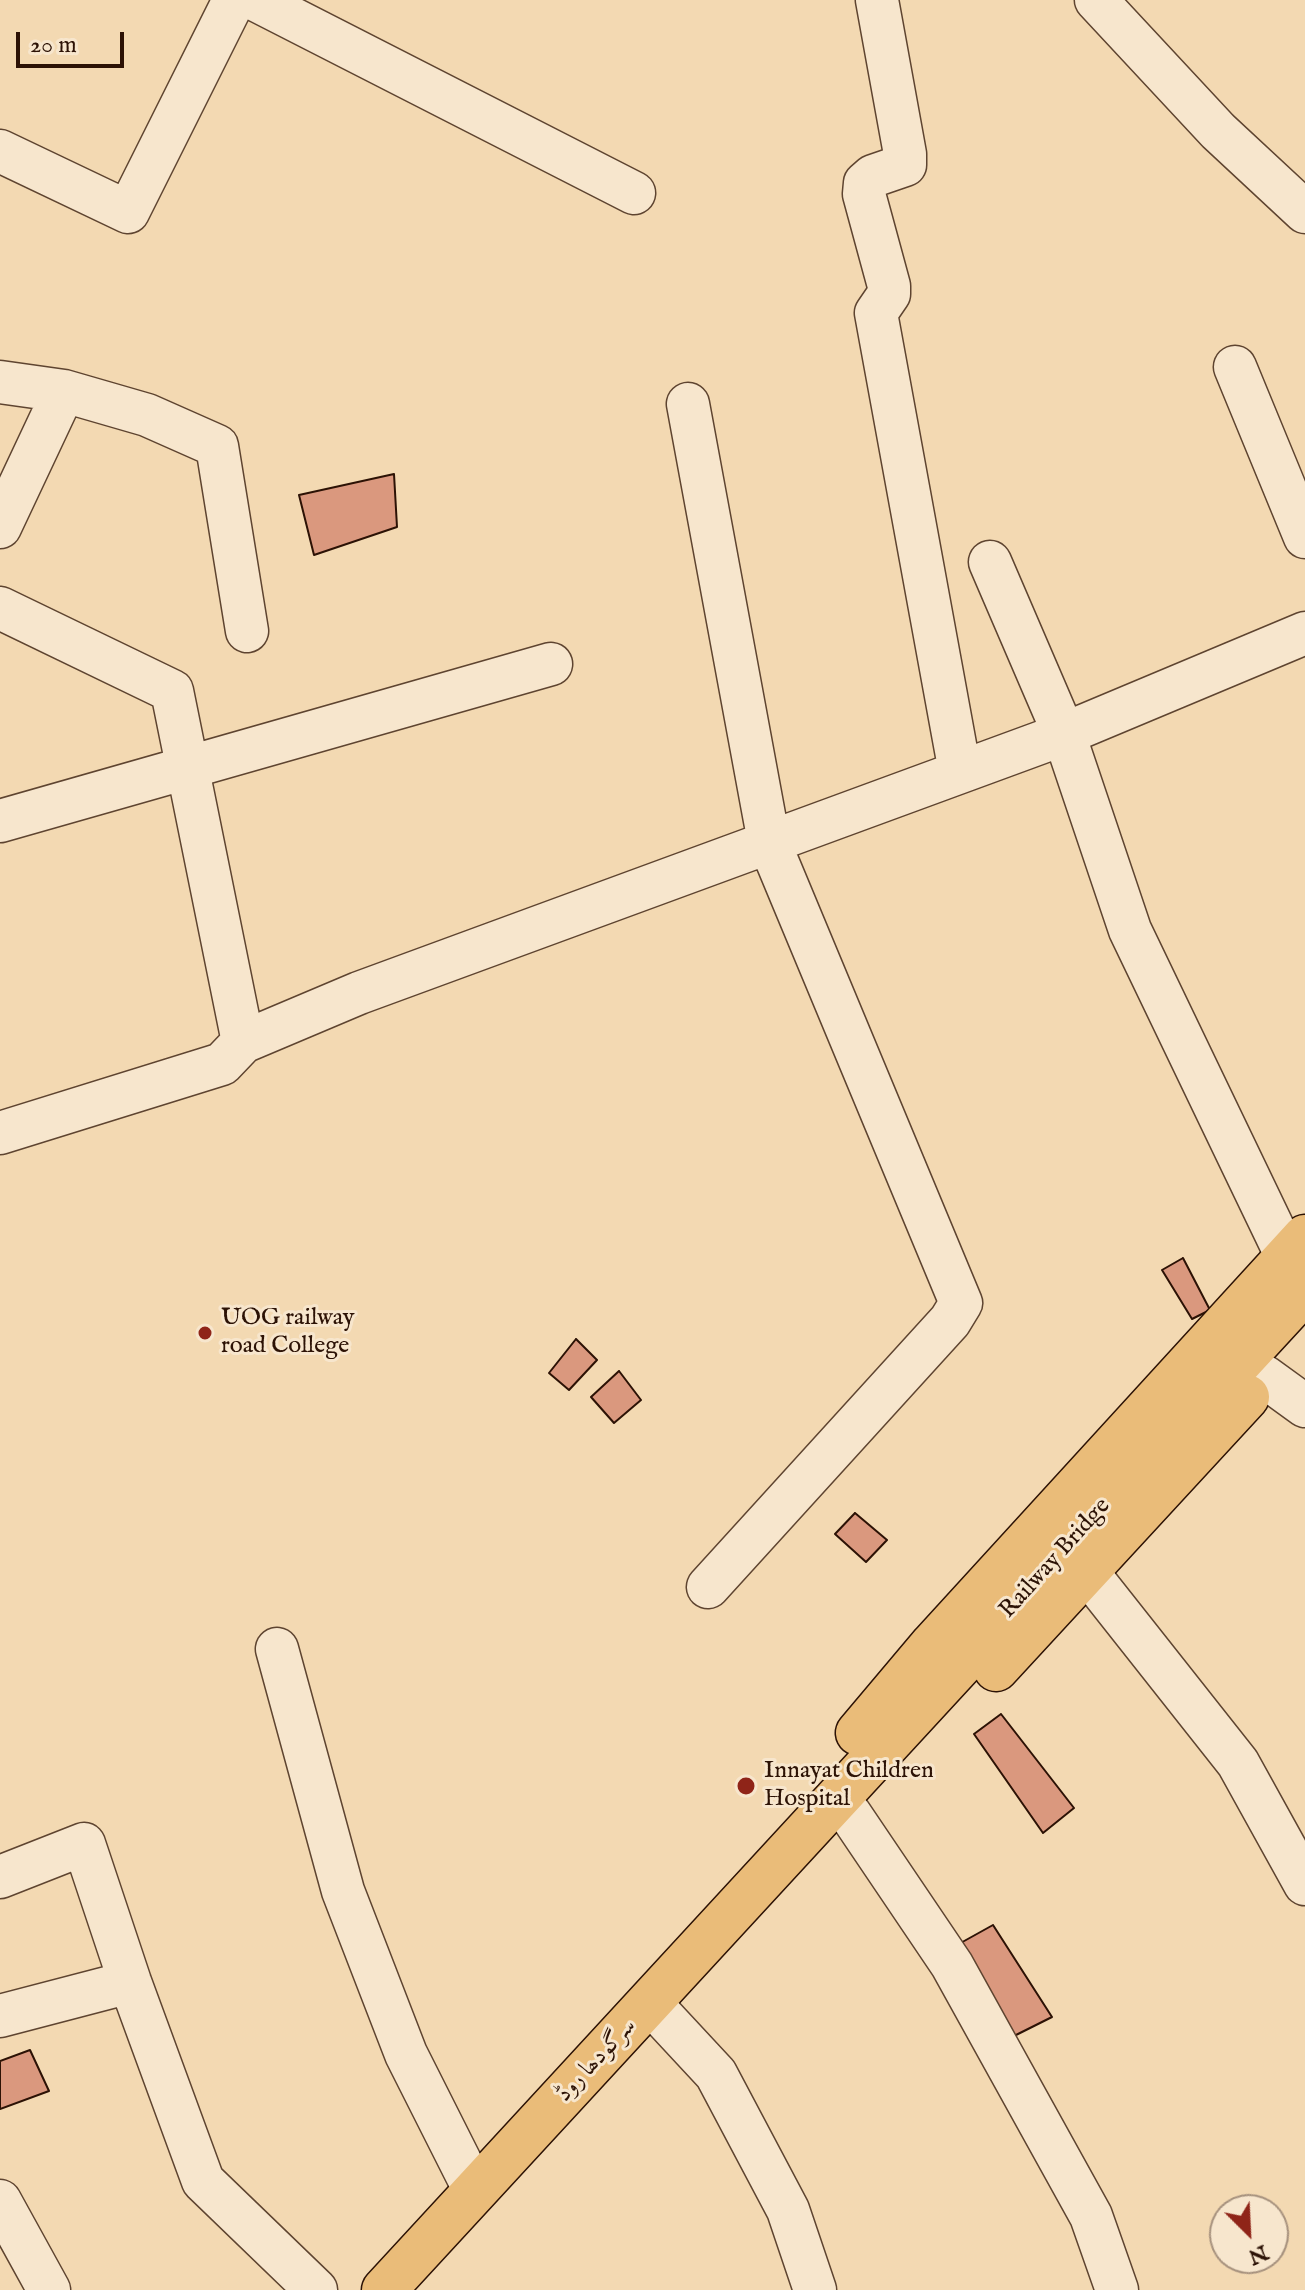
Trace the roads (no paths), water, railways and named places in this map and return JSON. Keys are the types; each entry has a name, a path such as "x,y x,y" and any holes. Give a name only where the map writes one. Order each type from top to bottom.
{"main road":[{"path":"808,1830 822,1783 854,1737 933,1644 1299,1262"},
{"path":"808,1830 850,1814 899,1771 1305,1335"},
{"name":"سرگودھا روڈ","path":"384,2290 808,1830"}],"street":[{"path":"0,151 128,212 234,0"},
{"path":"256,0 634,193"},
{"path":"877,0 905,165 873,176 865,183 864,194 889,286 889,294 876,313 960,772"},
{"path":"1096,0 1218,131 1305,212"},
{"path":"1235,367 1305,537"},
{"path":"0,382 64,391 147,415 217,446 247,631"},
{"path":"0,527 64,391"},
{"path":"688,404 769,842 961,1303 950,1321 708,1587"},
{"path":"990,562 1064,734 1130,930 1299,1262"},
{"path":"0,608 172,691 243,1042"},
{"path":"0,1133 222,1064 243,1042 359,993 1064,734 1305,633"},
{"path":"0,821 551,664"},
{"path":"1265,1377 1305,1406"},
{"path":"1087,1572 1238,1763 1305,1884"},
{"path":"277,1649 343,1891 406,2054 475,2191"},
{"path":"850,1814 952,1965 1091,2216 1117,2290"},
{"path":"0,1877 84,1844 130,1982 203,2181 316,2290"},
{"path":"0,2016 130,1982"},
{"path":"650,2003 716,2074 788,2210 815,2290"},
{"path":"0,2201 49,2290"}],"place":[{"name":"UOG railway road College","path":"205,1333"},
{"name":"Innayat Children Hospital","path":"746,1786"}]}
